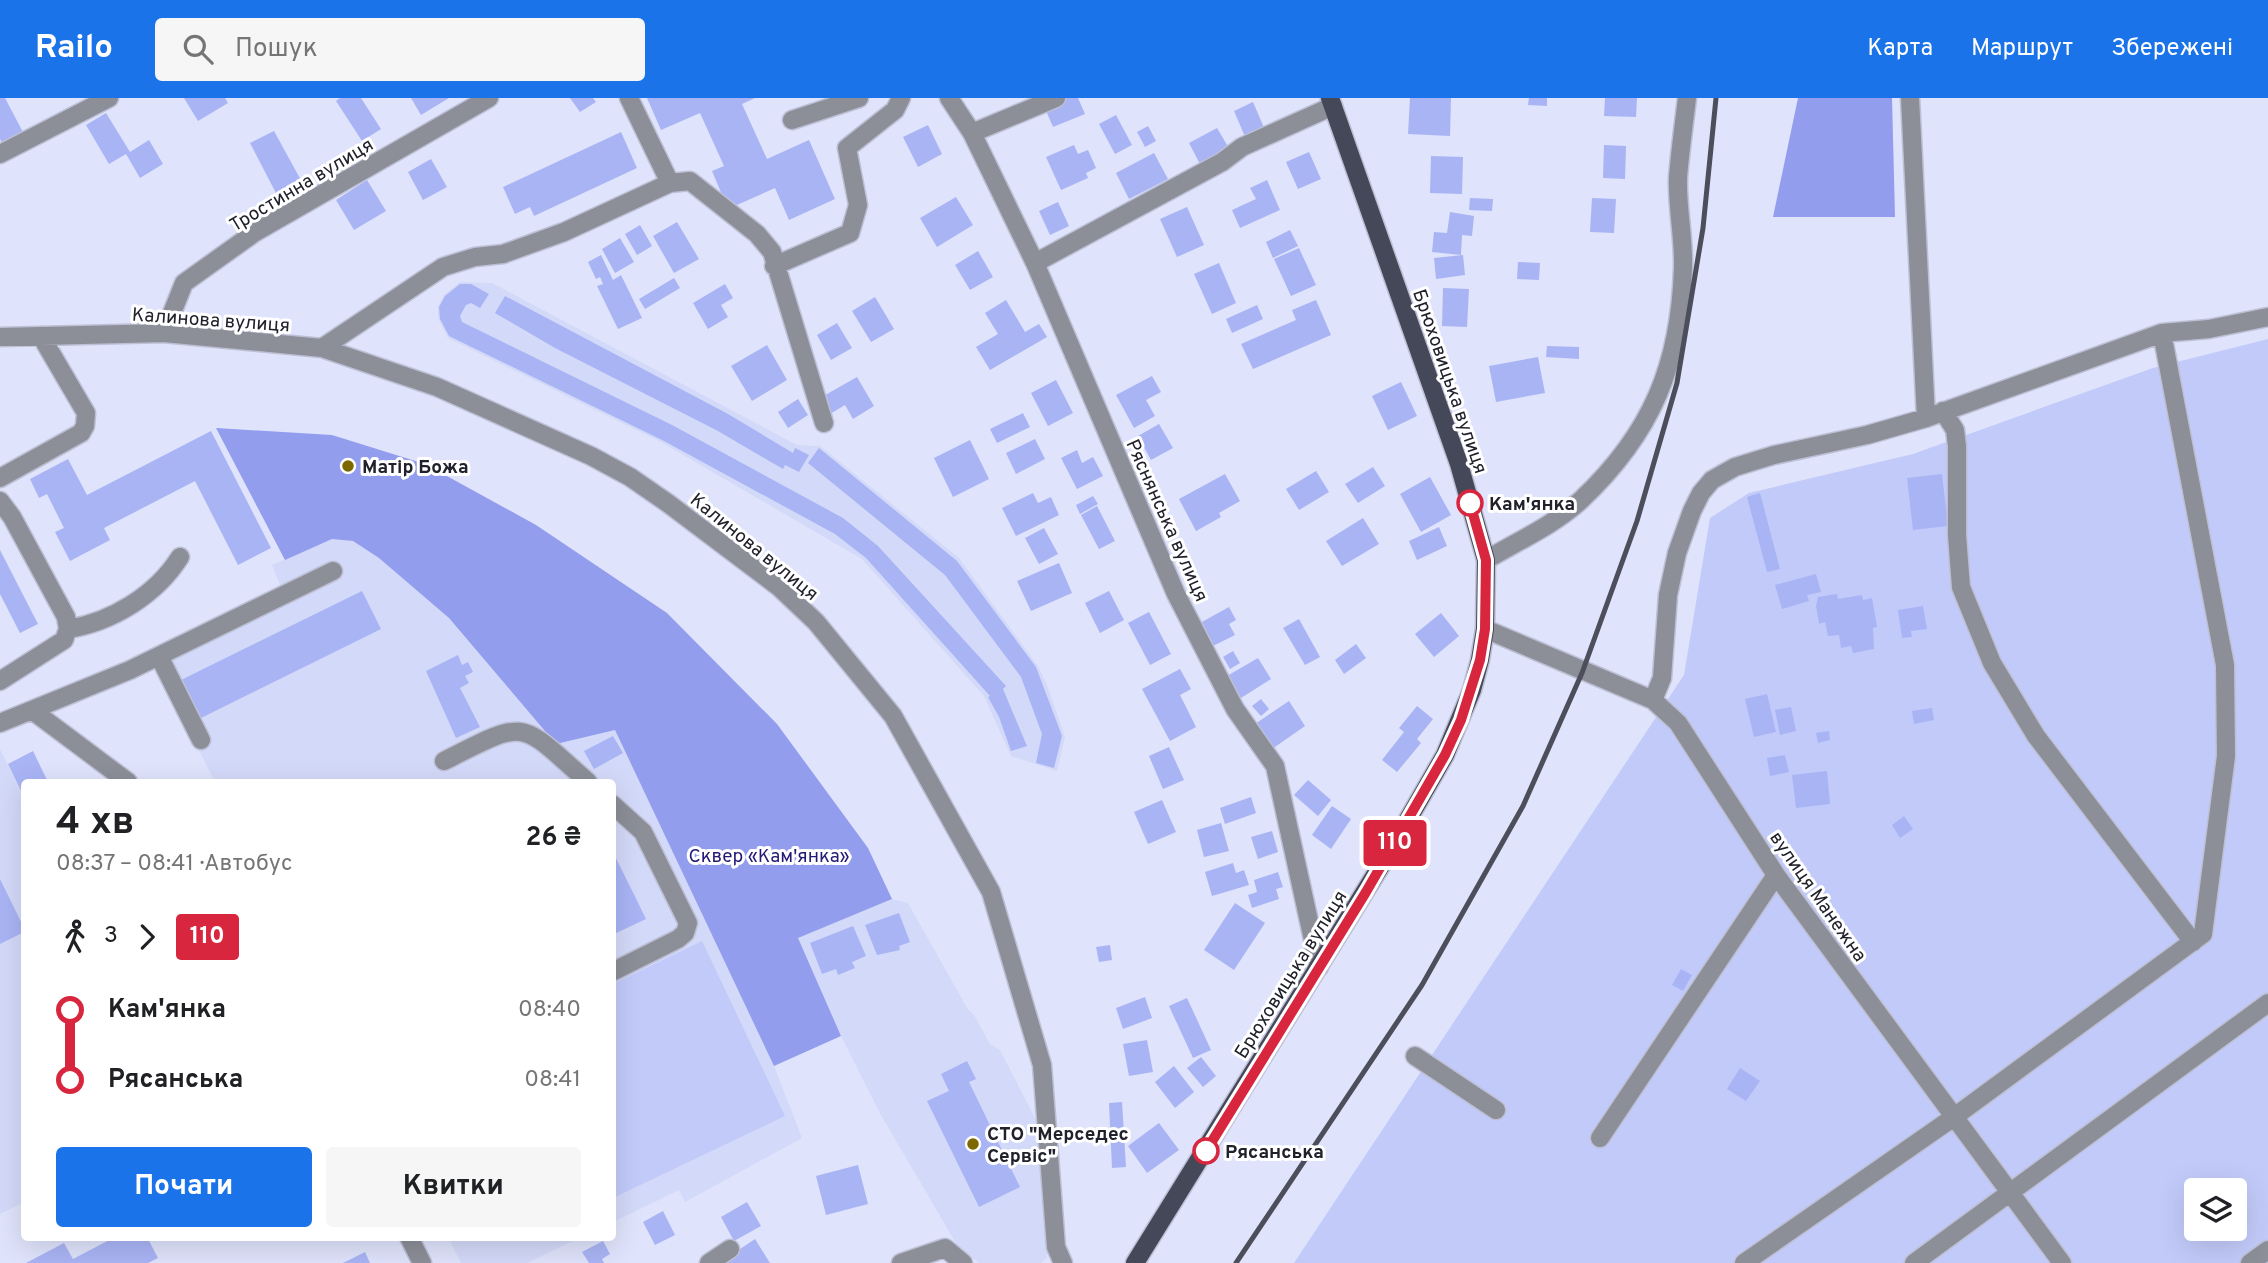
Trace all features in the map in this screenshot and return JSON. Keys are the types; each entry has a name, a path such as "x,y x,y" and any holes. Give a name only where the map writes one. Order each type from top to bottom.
{"main road":[{"name":"Брюховицька вулиця","path":"1135,1263 1319,967 1445,755 1472,690 1485,629 1486,560 1459,464 1332,102"}],"street":[{"path":"0,154 109,98"},
{"name":"Тростинна вулиця","path":"164,333 184,283 254,233 489,98"},
{"path":"629,98 670,183"},
{"path":"792,120 859,98"},
{"path":"774,265 850,233 858,205 846,148 895,110 901,98"},
{"name":"Ряснянська вулиця","path":"949,98 972,133 1035,263 1176,594 1235,709 1275,766 1319,967"},
{"path":"972,133 1056,98"},
{"path":"1486,560 1557,519 1581,500 1632,444 1660,394 1671,365 1679,322 1683,266 1678,178 1687,98"},
{"path":"1910,98 1926,418"},
{"path":"1035,263 1222,162 1242,147 1332,102"},
{"path":"322,348 443,267 475,257 503,254 564,232 670,183 690,181 757,234 772,252 824,423"},
{"path":"1653,700 1662,678 1668,595 1677,553 1692,511 1701,493 1712,480 1735,467 1774,455 1867,435 1926,418 2162,333 2208,329 2268,317"},
{"name":"Калинова вулиця","path":"0,337 164,333 322,348 437,387 591,456 630,477 779,587 816,622 879,699 913,749 990,892 1042,1065 1056,1247 1063,1263"},
{"path":"1744,1263 1954,1116 2203,934 2226,756 2225,665 2162,333"},
{"path":"0,478 81,433 85,426 86,413 41,336"},
{"path":"1943,411 1955,430 1957,446 1956,535 1961,587 1992,663 2036,736 2193,942"},
{"path":"0,501 12,517 66,617 68,629 64,640 0,681"},
{"path":"68,629 91,625 151,592 170,573 180,557"},
{"path":"0,723 159,656 333,571"},
{"name":"вулиця Манежна","path":"1485,629 1653,700 1678,723 1776,875 2062,1263"},
{"path":"159,656 201,740"},
{"path":"33,711 124,779"},
{"path":"444,761 499,733 519,730 539,738 585,779"},
{"path":"616,810 643,832 688,923 685,933 678,939 616,970"},
{"path":"1600,1138 1776,875"},
{"path":"1914,1263 2268,1003"},
{"path":"1415,1056 1496,1110"},
{"path":"411,1241 422,1263"},
{"path":"901,1263 945,1248 963,1263"},
{"path":"709,1263 730,1249"},
{"path":"2250,1263 2268,1250"}],"shaded area":[{"path":"460,282 492,283 797,445 820,446 959,558 1038,666 1047,685 1065,737 1057,771 1011,756 984,696 862,559 661,442 448,338 438,318 438,306 444,295"},
{"path":"2268,339 2268,1263 1294,1263 1684,675 1710,518 1749,493 1913,454 2153,368"},
{"path":"332,539 353,541 379,558 449,618 556,744 615,730 774,1066 802,1138 685,1202 679,1190 616,1221 616,779 213,779 149,651 281,587 272,565"},
{"path":"0,749 21,791 21,1204 0,1214"},
{"path":"892,899 908,903 967,1008 974,1015 990,1044 1000,1050 1040,1128 1047,1258 1041,1263 979,1263 957,1245 881,1115 841,1036 798,938"},
{"path":"702,941 785,1116 616,1197 616,983"},
{"path":"450,1241 573,1241 527,1263 461,1263"}],"green space":[{"path":"1798,98 1892,98 1895,217 1773,217"},
{"name":"Сквер «Кам'янка»","path":"216,428 332,435 425,464 536,525 667,613 777,724 868,848 892,899 798,938 841,1036 774,1066 615,730 556,744 449,618 379,558 353,541 332,539 285,560"}],"building":[{"path":"0,98 5,98 24,134 3,145 0,139"},
{"path":"184,98 225,98 228,103 198,121"},
{"path":"340,98 361,98 381,129 362,141 336,101"},
{"path":"411,98 449,98 421,115"},
{"path":"570,98 593,98 596,102 580,112"},
{"path":"647,98 755,98 742,104 767,159 809,140 835,199 789,220 775,188 728,209 712,171 724,166 700,113 661,130"},
{"path":"1063,98 1078,98 1085,114 1053,127 1044,106"},
{"path":"1410,98 1451,98 1450,136 1408,134"},
{"path":"1529,98 1547,98 1547,106 1528,105"},
{"path":"1605,98 1637,98 1636,117 1604,116"},
{"path":"1253,102 1265,130 1246,139 1234,111"},
{"path":"106,113 130,152 149,140 163,164 140,178 126,154 109,164 86,125"},
{"path":"1116,115 1132,145 1115,154 1099,124"},
{"path":"928,125 942,154 918,167 903,137"},
{"path":"1148,126 1156,141 1145,147 1137,132"},
{"path":"1217,128 1230,150 1201,166 1189,143"},
{"path":"274,131 302,182 277,195 250,143"},
{"path":"621,132 637,168 534,216 530,207 515,214 503,187"},
{"path":"1074,145 1078,154 1088,150 1096,168 1086,173 1088,178 1061,190 1046,157"},
{"path":"1604,145 1626,146 1625,179 1603,178"},
{"path":"1309,152 1321,179 1298,189 1286,162"},
{"path":"1154,153 1168,179 1129,199 1116,173"},
{"path":"1431,156 1463,157 1462,194 1430,193"},
{"path":"431,159 447,187 423,200 408,172"},
{"path":"367,180 386,211 354,230 336,200"},
{"path":"1267,180 1280,210 1240,228 1232,210 1256,199 1250,188"},
{"path":"956,197 973,225 937,247 920,218"},
{"path":"1470,198 1493,199 1492,211 1469,210"},
{"path":"1592,198 1616,199 1614,233 1590,232"},
{"path":"1058,202 1069,226 1050,235 1039,211"},
{"path":"1187,207 1204,245 1177,257 1160,219"},
{"path":"1450,212 1474,216 1472,236 1462,235 1461,255 1432,252 1434,232 1447,233"},
{"path":"677,222 699,259 674,273 653,236"},
{"path":"640,225 652,246 637,255 625,234"},
{"path":"1290,230 1298,246 1273,258 1266,242"},
{"path":"620,238 634,262 615,273 602,249"},
{"path":"1299,248 1316,285 1291,296 1274,259"},
{"path":"978,251 993,277 970,290 955,265"},
{"path":"601,255 613,280 621,275 642,318 618,329 597,286 603,284 600,277 596,279 588,262"},
{"path":"1463,255 1465,275 1436,279 1434,258"},
{"path":"1518,262 1540,263 1539,280 1517,279"},
{"path":"1219,263 1236,303 1212,314 1194,274"},
{"path":"674,278 680,288 645,309 639,299"},
{"path":"460,284 471,284 489,294 480,308 471,303 466,305 460,316 462,322 672,425 843,518 878,546 1006,686 1003,689 1027,746 1011,751 999,717 988,697 990,696 866,558 835,534 664,441 449,336 440,319 439,307 445,296"},
{"path":"725,284 733,298 721,305 728,317 708,329 693,303"},
{"path":"1443,288 1469,289 1467,327 1442,326"},
{"path":"505,296 728,414 793,453 795,448 809,455 799,472 785,465 783,469 718,431 555,348 495,313"},
{"path":"875,297 894,329 871,342 852,311"},
{"path":"1006,300 1025,332 1039,324 1047,337 990,370 976,347 998,334 985,313"},
{"path":"1316,300 1331,335 1253,369 1241,344 1296,320 1292,310"},
{"path":"1257,305 1263,319 1232,333 1226,319"},
{"path":"837,323 852,348 831,360 817,335"},
{"path":"767,345 787,380 752,401 731,366"},
{"path":"1547,346 1579,347 1579,359 1546,357"},
{"path":"1538,357 1545,393 1496,402 1489,366"},
{"path":"1152,376 1161,392 1146,400 1155,416 1134,428 1116,395"},
{"path":"857,377 874,406 853,419 845,405 830,414 820,398"},
{"path":"1056,380 1073,413 1048,426 1031,393"},
{"path":"1401,382 1417,416 1388,430 1372,396"},
{"path":"798,399 808,415 788,428 778,412"},
{"path":"1023,413 1030,427 997,443 990,429"},
{"path":"1159,424 1173,448 1151,460 1138,436"},
{"path":"211,431 271,548 238,565 195,481 104,528 110,540 70,561 55,532 64,528 47,494 39,498 30,479 68,459 87,495"},
{"path":"1035,439 1045,459 1016,474 1006,453"},
{"path":"970,440 989,479 953,497 934,458"},
{"path":"819,448 957,561 1036,667 1062,736 1054,768 1036,763 1042,734 1021,677 945,575 808,463"},
{"path":"1077,450 1082,463 1093,457 1103,476 1077,489 1061,458"},
{"path":"1373,467 1385,486 1358,503 1345,484"},
{"path":"1316,471 1329,492 1299,510 1286,489"},
{"path":"1225,474 1240,501 1219,513 1221,517 1196,531 1179,499"},
{"path":"1942,474 1948,526 1913,530 1907,478"},
{"path":"1430,477 1451,515 1421,532 1400,494"},
{"path":"1033,493 1038,503 1051,497 1059,515 1016,536 1002,508"},
{"path":"1760,493 1780,569 1767,572 1747,497"},
{"path":"1093,496 1098,504 1080,514 1076,505"},
{"path":"1097,506 1115,541 1099,549 1081,515"},
{"path":"1363,518 1379,544 1342,566 1326,541"},
{"path":"1439,527 1447,546 1417,560 1409,541"},
{"path":"1044,528 1058,554 1039,564 1025,538"},
{"path":"0,550 38,624 20,633 0,594"},
{"path":"1059,563 1072,593 1031,611 1017,581"},
{"path":"1816,574 1821,592 1807,595 1809,601 1782,609 1775,585"},
{"path":"362,591 381,629 201,718 181,680"},
{"path":"1109,591 1124,620 1100,633 1085,603"},
{"path":"1837,594 1838,599 1862,595 1863,600 1872,598 1877,627 1873,628 1874,649 1853,653 1851,646 1841,648 1839,635 1828,636 1825,622 1819,624 1816,606 1818,597"},
{"path":"1923,606 1927,629 1911,631 1912,637 1902,638 1898,610"},
{"path":"1229,607 1236,620 1229,624 1235,635 1213,646 1200,623"},
{"path":"1149,612 1171,654 1150,665 1128,623"},
{"path":"1441,613 1459,636 1434,657 1415,634"},
{"path":"1299,619 1320,657 1305,665 1283,628"},
{"path":"1356,644 1366,658 1344,674 1335,660"},
{"path":"1233,651 1240,663 1230,669 1223,657"},
{"path":"458,655 462,665 468,662 473,672 465,676 469,683 460,688 480,727 456,738 426,671"},
{"path":"1258,658 1271,679 1241,698 1227,676"},
{"path":"1180,669 1191,689 1180,695 1196,727 1170,741 1142,689"},
{"path":"1767,694 1776,732 1754,737 1745,699"},
{"path":"1261,699 1269,709 1261,716 1252,706"},
{"path":"1289,701 1305,726 1272,749 1255,724"},
{"path":"1417,706 1433,719 1417,739 1421,743 1397,772 1382,760 1404,732 1399,728"},
{"path":"1791,707 1796,731 1780,735 1775,710"},
{"path":"1932,708 1934,720 1914,724 1912,711"},
{"path":"1829,731 1830,740 1818,743 1816,733"},
{"path":"613,736 623,753 594,769 584,751"},
{"path":"1169,747 1184,780 1163,789 1149,756"},
{"path":"33,751 47,779 21,779 21,791 8,764"},
{"path":"1785,755 1789,772 1770,776 1767,758"},
{"path":"1827,771 1830,804 1796,808 1792,775"},
{"path":"1308,780 1331,800 1318,816 1294,795"},
{"path":"1251,797 1256,813 1225,824 1220,808"},
{"path":"1162,800 1176,832 1148,844 1134,812"},
{"path":"1332,806 1351,819 1331,849 1312,835"},
{"path":"1904,816 1913,829 1900,838 1892,825"},
{"path":"1221,823 1229,851 1204,857 1197,830"},
{"path":"1272,831 1278,852 1258,859 1251,837"},
{"path":"616,858 646,919 616,933"},
{"path":"1233,863 1236,873 1244,870 1249,885 1212,896 1205,872"},
{"path":"1278,872 1283,887 1276,889 1279,899 1252,908 1248,895 1257,892 1254,880"},
{"path":"0,879 21,922 21,934 0,944"},
{"path":"1235,903 1265,923 1234,970 1204,950"},
{"path":"899,913 910,942 899,946 900,950 877,955 865,925"},
{"path":"853,926 866,956 852,962 855,968 838,975 836,969 822,974 810,943"},
{"path":"1110,945 1112,960 1099,962 1096,947"},
{"path":"1681,969 1692,975 1683,991 1672,985"},
{"path":"1145,997 1152,1018 1123,1029 1116,1008"},
{"path":"1187,998 1211,1050 1193,1058 1169,1006"},
{"path":"1147,1040 1153,1072 1129,1076 1123,1044"},
{"path":"1201,1057 1216,1076 1203,1087 1187,1068"},
{"name":"СТО \"Мерседес Сервіс\"","path":"967,1061 976,1079 969,1082 1020,1187 979,1207 927,1101 949,1091 941,1074"},
{"path":"1174,1066 1194,1092 1175,1108 1155,1082"},
{"path":"1740,1068 1760,1081 1746,1101 1727,1089"},
{"path":"1122,1102 1126,1167 1112,1168 1109,1103"},
{"path":"1159,1123 1179,1150 1147,1173 1128,1146"},
{"path":"858,1165 868,1204 826,1215 816,1176"},
{"path":"747,1202 761,1226 734,1241 721,1217"},
{"path":"663,1211 675,1235 655,1245 643,1222"},
{"path":"755,1239 770,1263 719,1263"},
{"path":"107,1241 149,1241 158,1258 148,1263 26,1263 64,1243 73,1259"},
{"path":"603,1241 610,1254 602,1259 604,1263 589,1263 582,1252"},
{"path":"365,1252 370,1263 343,1263"}],"railway":[{"path":"1236,1263 1422,985 1523,806 1582,673 1637,521 1677,383 1703,228 1716,98"}],"bus line":[{"name":"110","path":"1206,1151 1366,892 1445,755 1461,720 1480,660 1485,629 1486,560 1470,503"}],"place":[{"name":"Матір Божа","path":"348,466"},
{"name":"Кам'янка","path":"1470,503"},
{"name":"СТО \"Мерседес Сервіс\"","path":"973,1144"},
{"name":"Рясанська","path":"1206,1151"}]}
